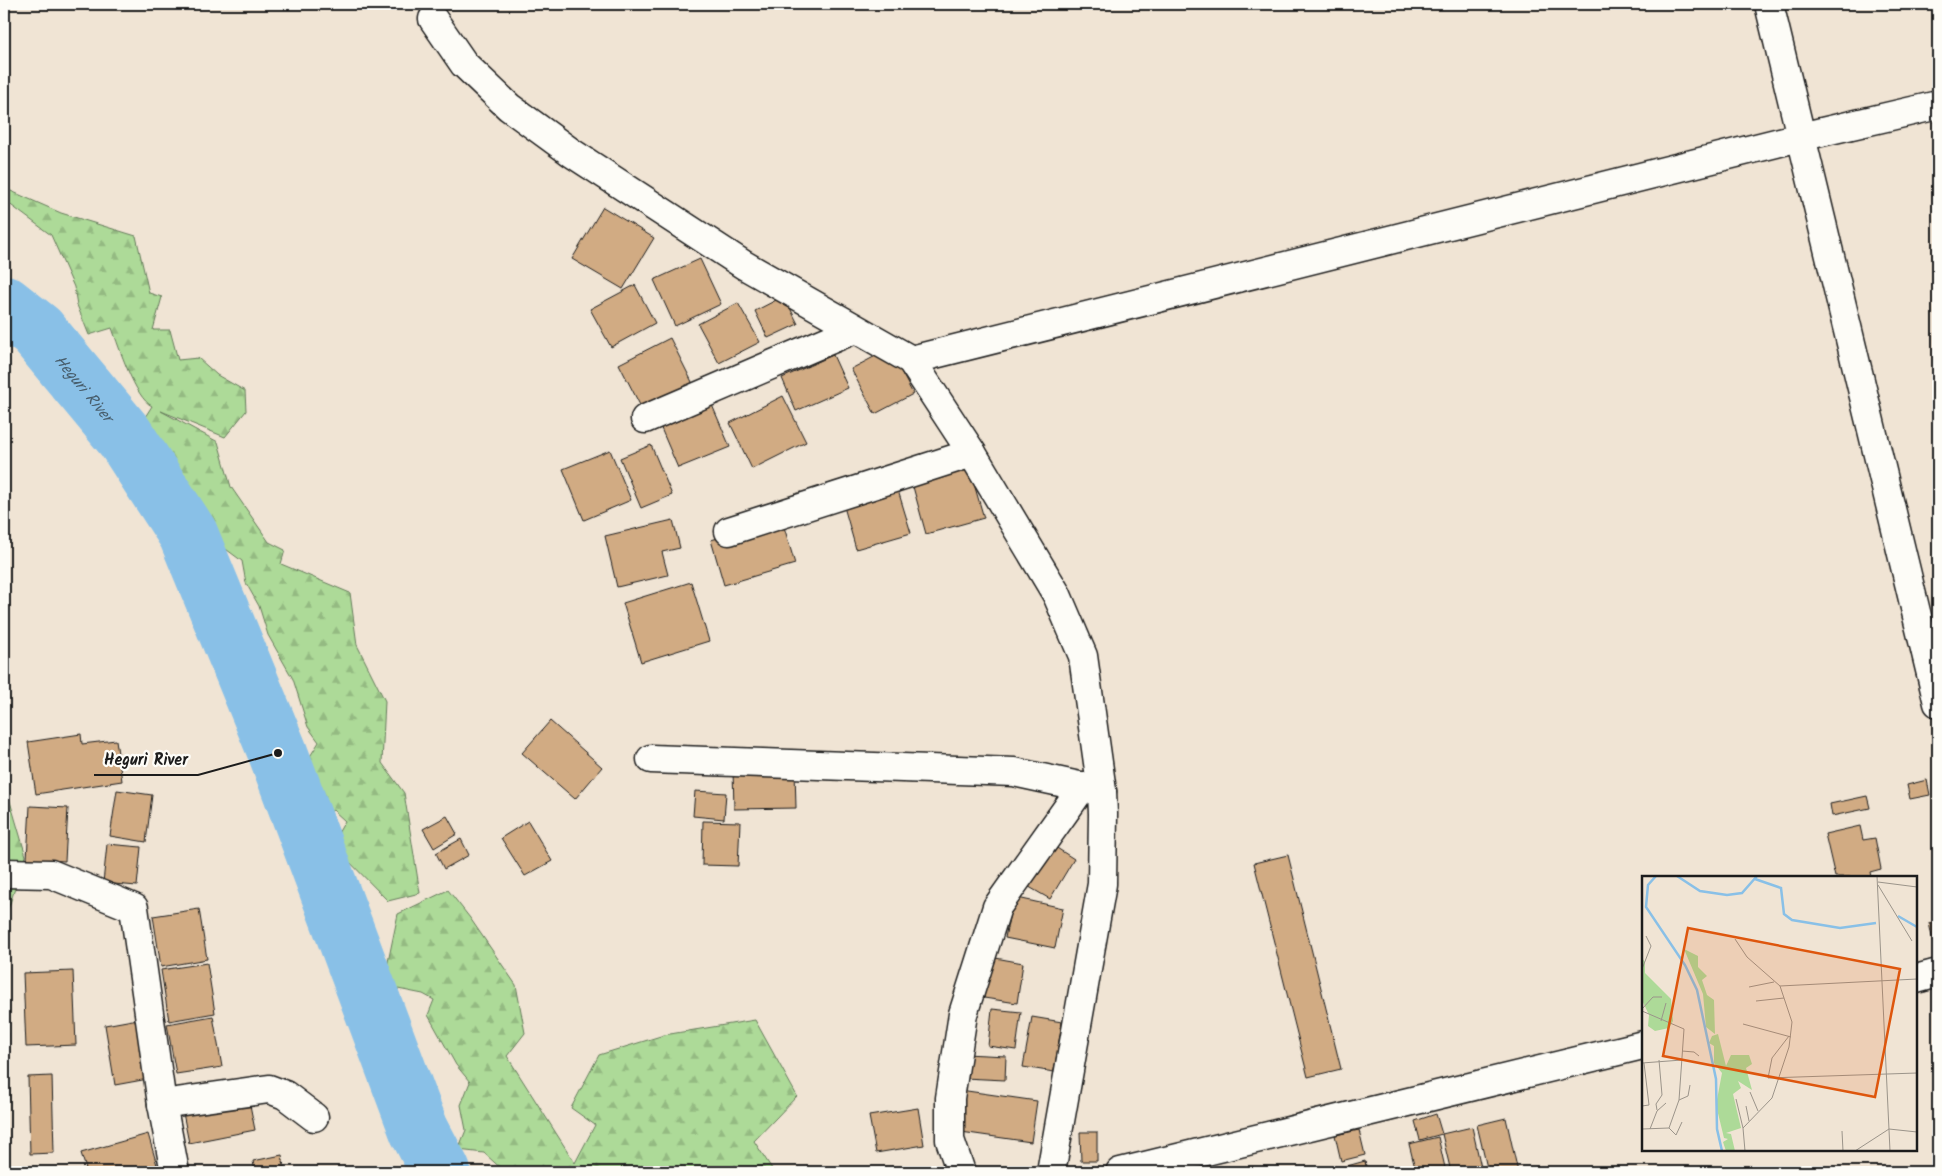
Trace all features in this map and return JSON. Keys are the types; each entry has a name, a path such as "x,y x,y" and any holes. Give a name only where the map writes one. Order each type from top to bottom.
{"street":[{"path":"1769,4 1938,702"},
{"path":"432,19 464,64 509,107 572,154 744,265 911,360 972,453 1057,595 1083,656 1092,788 1102,884 1051,1172"},
{"path":"911,360 1800,137 1938,105"},
{"path":"645,420 855,329"},
{"path":"729,531 972,453"},
{"path":"651,759 1014,772 1092,788"},
{"path":"962,1172 950,1140 950,1098 963,1014 997,907 1092,788"},
{"path":"4,873 51,874 134,908 162,1104 175,1172"},
{"path":"1917,979 1938,973"},
{"path":"1120,1172 1642,1045"},
{"path":"162,1104 269,1089 285,1095 314,1117"}],"green space":[{"path":"4,188 61,213 136,236 149,293 162,297 153,330 170,330 178,360 198,358 217,375 245,391 246,411 225,437 161,411 218,442 231,487 269,542 285,550 281,564 350,593 357,645 385,701 382,763 404,793 420,893 388,901 332,844 345,821 333,810 326,815 304,766 319,742 308,727 293,679 268,635 259,606 246,583 242,561 192,524 150,460 151,444 140,425 152,406 146,401 134,383 112,328 89,335 77,305 74,287 51,235 4,200"},
{"path":"4,781 26,856 4,921"},
{"path":"448,890 470,918 516,985 525,1033 507,1056 575,1163 595,1125 571,1108 599,1055 664,1035 755,1020 797,1096 754,1141 774,1172 505,1172 484,1153 458,1150 466,1130 461,1105 470,1082 456,1065 428,1015 434,1000 423,994 383,986 398,914"}],"building":[{"path":"603,207 654,238 623,289 572,259"},
{"path":"700,259 721,304 675,326 654,280"},
{"path":"635,285 655,323 611,347 590,309"},
{"path":"784,296 798,324 768,338 755,311"},
{"path":"738,303 760,342 719,363 698,324"},
{"path":"670,338 693,384 642,409 619,364"},
{"path":"889,349 913,394 875,414 851,369"},
{"path":"833,355 848,388 796,411 782,378"},
{"path":"783,396 806,442 752,469 730,423"},
{"path":"712,405 730,447 678,468 660,426"},
{"path":"651,445 672,495 641,508 620,458"},
{"path":"610,450 631,500 584,520 563,469"},
{"path":"969,467 984,518 926,534 912,483"},
{"path":"897,487 911,533 856,549 843,503"},
{"path":"673,520 680,548 662,552 668,575 617,587 605,536"},
{"path":"782,520 795,564 724,585 711,540"},
{"path":"691,582 709,641 641,662 623,603"},
{"path":"550,721 602,767 575,799 522,753"},
{"path":"81,734 82,744 116,740 122,781 36,794 28,742"},
{"path":"733,770 795,770 796,808 734,809"},
{"path":"1927,780 1930,795 1910,799 1907,785"},
{"path":"117,790 152,795 146,842 110,836"},
{"path":"695,791 726,793 724,819 693,816"},
{"path":"1867,796 1870,808 1832,816 1830,804"},
{"path":"30,806 68,808 65,861 27,859"},
{"path":"447,816 457,834 434,848 423,829"},
{"path":"528,821 552,861 525,876 501,838"},
{"path":"703,821 740,822 738,866 702,865"},
{"path":"1860,826 1863,840 1875,838 1881,869 1870,872 1871,876 1835,876 1825,834"},
{"path":"461,839 469,855 444,869 436,853"},
{"path":"1049,843 1074,859 1050,899 1024,884"},
{"path":"107,844 141,847 137,886 103,883"},
{"path":"1288,855 1341,1069 1308,1077 1254,863"},
{"path":"1013,897 1063,908 1055,948 1005,938"},
{"path":"199,909 207,959 161,967 153,916"},
{"path":"1938,922 1938,945 1934,946 1929,923"},
{"path":"990,957 1023,963 1017,1003 984,998"},
{"path":"207,963 215,1013 169,1021 161,970"},
{"path":"4,964 6,964 7,1037 4,1037"},
{"path":"73,971 76,1045 26,1047 23,973"},
{"path":"992,1009 1021,1012 1016,1050 988,1046"},
{"path":"213,1016 222,1067 176,1074 167,1024"},
{"path":"1032,1017 1062,1022 1054,1072 1023,1067"},
{"path":"138,1019 148,1079 115,1085 105,1025"},
{"path":"965,1054 1006,1056 1005,1080 964,1078"},
{"path":"52,1076 54,1153 30,1154 28,1077"},
{"path":"960,1090 1037,1101 1031,1142 954,1131"},
{"path":"248,1095 255,1130 189,1143 182,1108"},
{"path":"918,1108 924,1145 876,1153 869,1116"},
{"path":"1436,1114 1442,1134 1420,1140 1415,1121"},
{"path":"1506,1118 1518,1172 1488,1172 1477,1125"},
{"path":"1472,1127 1482,1172 1451,1172 1442,1134"},
{"path":"1359,1130 1365,1155 1341,1161 1335,1135"},
{"path":"1080,1132 1097,1132 1097,1161 1081,1161"},
{"path":"148,1134 159,1172 87,1172 81,1153"},
{"path":"1438,1137 1446,1172 1416,1172 1409,1144"},
{"path":"282,1155 285,1172 255,1172 253,1161"},
{"path":"1365,1161 1367,1172 1342,1172 1340,1168"}],"waterway":[{"name":"Heguri River","path":"4,305 37,331 125,437 188,534 278,753 419,1130 441,1172"}],"place":[{"name":"Heguri River","path":"278,753"}]}
